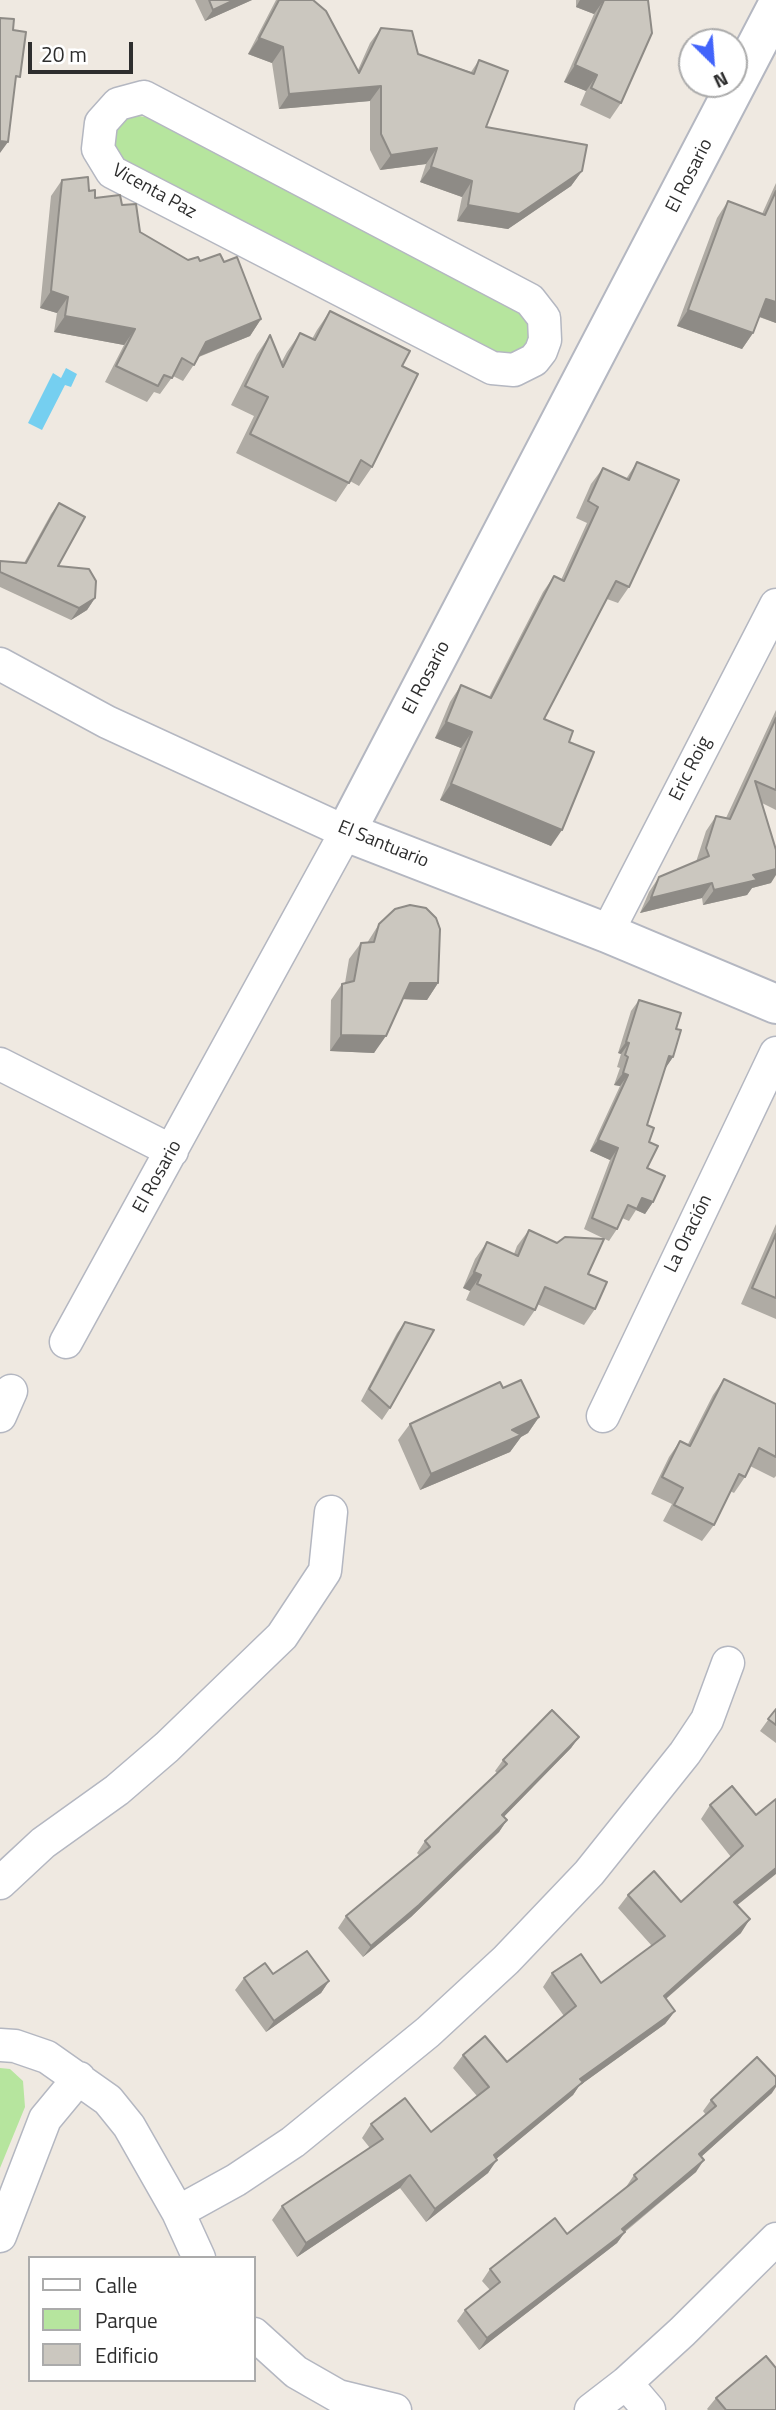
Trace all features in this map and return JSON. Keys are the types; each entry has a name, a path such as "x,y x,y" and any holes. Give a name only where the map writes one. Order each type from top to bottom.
{"street":[{"name":"El Rosario","path":"66,1342 346,832 776,8"},
{"name":"Vicenta Paz","path":"144,97 530,300 538,308 546,329 541,351 534,360 514,370 492,368 112,172 98,149 101,122 118,104 144,97"},
{"path":"541,351 587,374"},
{"name":"Eric Roig","path":"607,933 776,605"},
{"name":"El Santuario","path":"0,664 107,722 346,832 607,933 776,1004"},
{"name":"La Oración","path":"603,1416 776,1053"},
{"path":"0,1065 172,1151"},
{"path":"0,1883 43,1843 117,1790 167,1747 282,1636 325,1571 331,1512"},
{"path":"178,2212 236,2180 293,2142 428,2032 506,1960 589,1873 666,1780 707,1720 728,1663"},
{"path":"0,2045 15,2046 47,2057 108,2100 129,2126 178,2212 198,2256"},
{"path":"0,2236 45,2119 79,2078"},
{"path":"596,2409 776,2239"},
{"path":"256,2336 296,2372 327,2390 338,2396 381,2408"},
{"path":"626,2383 649,2410"}],"green space":[{"path":"134,115 150,118 514,301 529,315 532,335 528,343 521,352 502,358 121,165 109,138 119,121"},
{"path":"0,2068 10,2069 23,2081 25,2107 0,2168"}],"water":[{"path":"66,368 77,374 71,387 65,385 42,430 28,423 53,373 61,378"}],"building":[{"path":"209,0 234,0 213,10"},
{"path":"279,0 313,0 326,11 359,73 381,28 412,31 418,54 474,74 479,60 508,71 486,127 587,145 582,171 519,214 468,205 472,181 431,167 437,148 391,155 381,134 381,86 289,94 283,47 259,38"},
{"path":"604,0 648,0 652,33 621,103 591,88 597,75 575,65"},
{"path":"0,18 14,19 13,30 26,32 20,77 16,76 8,142 0,141"},
{"path":"88,177 89,191 95,190 95,198 120,195 122,205 136,204 140,232 188,260 198,257 200,261 220,254 224,262 237,257 261,319 206,342 194,365 182,358 172,378 164,375 158,386 116,366 135,329 65,316 68,297 51,291 62,180"},
{"path":"776,191 776,302 766,299 753,333 688,310 728,201 765,215"},
{"path":"330,311 410,351 402,366 418,374 372,467 361,460 349,483 250,434 268,397 245,386 270,335 283,367 300,333 315,340"},
{"path":"637,462 679,480 629,587 616,581 544,719 573,731 569,742 594,752 562,830 451,784 472,732 446,722 461,685 491,698 554,576 564,581 598,507 588,501 603,468 629,480"},
{"path":"59,503 85,517 58,566 89,569 96,581 95,598 79,608 0,572 0,561 26,563"},
{"path":"776,718 776,790 755,781 776,850 776,869 753,875 757,880 714,890 712,883 651,898 659,877 709,856 706,848 716,816 730,819"},
{"path":"410,905 426,908 436,918 440,929 438,983 410,983 386,1036 341,1035 342,984 354,981 361,943 374,942 379,924 395,909"},
{"path":"639,1000 681,1013 676,1029 681,1030 673,1057 669,1056 647,1125 654,1128 649,1142 658,1146 647,1168 665,1176 653,1202 642,1198 637,1209 628,1205 617,1229 592,1218 618,1148 598,1140 628,1075 623,1073 628,1057 625,1055 629,1043 626,1042"},
{"path":"529,1230 557,1243 565,1237 604,1239 588,1274 607,1282 595,1309 545,1287 535,1310 477,1284 481,1275 474,1272 487,1242 518,1256"},
{"path":"776,1234 776,1298 752,1288"},
{"path":"405,1322 434,1330 390,1408 369,1389"},
{"path":"724,1379 776,1404 776,1457 759,1448 745,1477 739,1474 714,1525 674,1505 683,1488 662,1477 680,1441 690,1446"},
{"path":"521,1380 539,1417 512,1430 521,1435 431,1474 410,1424 500,1382 503,1388"},
{"path":"776,1709 776,1725 768,1719"},
{"path":"552,1710 579,1737 502,1815 507,1820 419,1905 371,1946 346,1916 430,1847 425,1841 507,1764 503,1760"},
{"path":"732,1786 756,1815 776,1799 776,1868 734,1902 750,1919 664,1996 675,2011 580,2079 583,2082 494,2155 497,2160 435,2209 410,2175 306,2243 282,2206 383,2139 371,2124 405,2098 431,2132 489,2087 463,2055 485,2036 507,2062 576,2006 552,1973 581,1954 601,1983 665,1936 628,1895 654,1871 681,1902 743,1846 710,1805"},
{"path":"307,1951 329,1981 274,2021 244,1978 265,1963 273,1974"},
{"path":"757,2057 776,2077 776,2085 699,2154 704,2160 622,2229 625,2232 487,2338 465,2310 500,2282 490,2269 555,2218 567,2234 637,2179 634,2175 716,2106 711,2100"},
{"path":"766,2356 776,2368 776,2410 726,2410 716,2398"}]}
